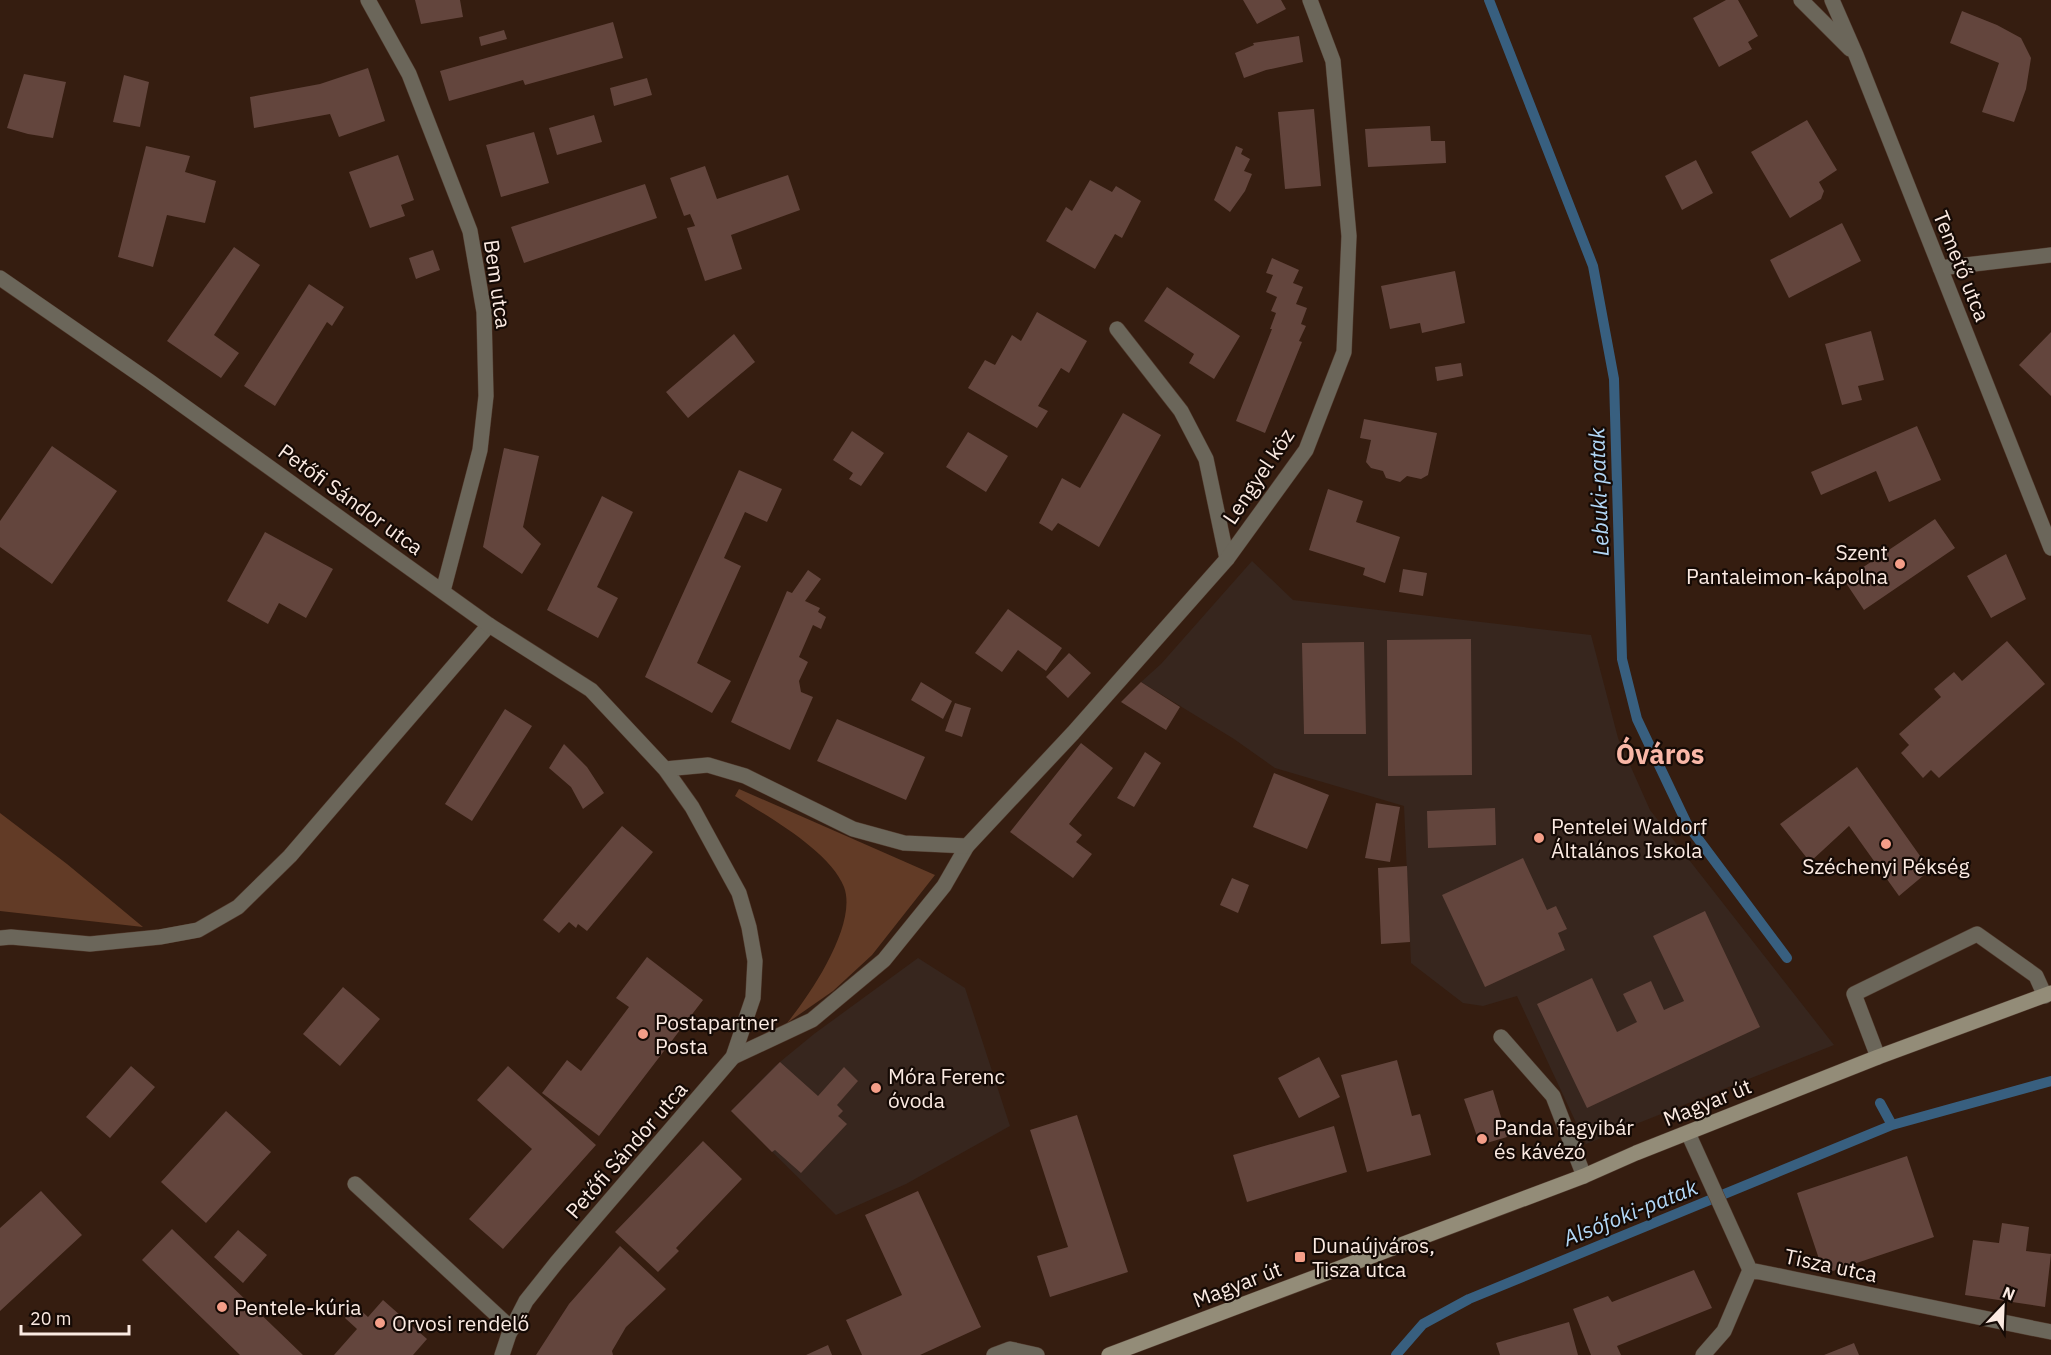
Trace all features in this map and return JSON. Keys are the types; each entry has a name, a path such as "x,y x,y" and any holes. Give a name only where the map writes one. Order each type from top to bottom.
{"street":[{"name":"Bem utca","path":"368,0 409,74 470,231 484,312 486,396 480,450 443,591"},
{"name":"Lengyel köz","path":"733,1057 812,1020 884,960 944,886 967,846 1073,733 1227,559 1306,450 1344,352 1349,236 1333,61 1310,0"},
{"path":"1802,0 1856,55"},
{"name":"Temető utca","path":"1833,0 2051,548"},
{"path":"1940,268 2051,255"},
{"name":"Petőfi Sándor utca","path":"0,278 159,388 489,625 591,690 665,769 692,807 739,893 750,927 755,961 753,998 733,1057 526,1301 502,1355"},
{"path":"1117,329 1181,411 1206,459 1227,559"},
{"path":"0,938 90,944 160,937 198,930 238,907 290,856 489,625"},
{"path":"665,769 708,765 745,776 853,829 904,843 967,846"},
{"path":"1878,1057 1854,994 1977,934 2036,976 2048,994"},
{"name":"Magyar út","path":"1109,1355 1584,1176 1878,1057 2048,994"},
{"path":"1501,1036 1553,1096 1584,1176"},
{"path":"1688,1133 1750,1270 1724,1331 1703,1355"},
{"path":"355,1184 512,1329"},
{"name":"Tisza utca","path":"1750,1270 2051,1332"},
{"path":"994,1355 1010,1349 1037,1355"}],"shaded area":[{"name":"Pentelei Waldorf Általános Iskola","path":"1252,561 1293,600 1591,635 1618,738 1650,810 1834,1045 1586,1144 1517,996 1483,1006 1463,1003 1411,963 1404,806 1275,768 1234,739 1141,682 1161,664"},
{"path":"739,789 935,875 872,955 833,991 787,1023 819,977 838,939 847,902 844,887 826,860 812,848 780,824 735,796"},
{"path":"0,813 67,864 143,927 0,911"},
{"name":"Móra Ferenc óvoda","path":"918,958 965,988 1010,1126 906,1184 836,1215 731,1111 775,1066 814,1034"}],"building":[{"path":"415,0 460,0 463,17 421,24"},
{"path":"1243,0 1281,0 1286,9 1257,24"},
{"path":"1726,0 1738,0 1758,36 1748,42 1752,49 1719,67 1693,18"},
{"path":"1962,11 1997,25 2021,38 2031,58 2026,89 2014,122 1982,112 1999,63 1950,43"},
{"path":"613,22 623,58 525,85 523,80 449,101 440,71"},
{"path":"504,30 507,39 481,46 479,37"},
{"path":"1299,36 1303,62 1266,70 1244,78 1235,53 1254,45 1253,43"},
{"path":"368,68 385,121 339,137 330,114 254,128 250,97 320,84"},
{"path":"24,74 66,82 53,138 7,128"},
{"path":"124,75 149,82 140,127 113,122"},
{"path":"647,78 652,95 614,106 610,88"},
{"path":"1314,109 1321,186 1285,189 1278,112"},
{"path":"594,115 602,142 557,155 549,128"},
{"path":"1807,120 1837,170 1819,182 1824,191 1821,199 1790,218 1751,152"},
{"path":"1430,126 1431,141 1445,141 1446,163 1368,167 1365,129"},
{"path":"534,132 549,183 501,197 486,145"},
{"path":"146,146 190,156 185,172 216,181 205,223 167,215 153,267 118,257"},
{"path":"1236,146 1243,149 1241,154 1250,159 1244,171 1252,174 1245,191 1230,212 1214,200"},
{"path":"398,155 414,200 401,205 405,216 370,228 349,172"},
{"path":"1696,160 1713,193 1682,210 1665,176"},
{"path":"705,166 717,199 788,175 800,210 731,235 742,269 705,281 687,228 695,226 690,214 684,216 670,178"},
{"path":"1090,180 1112,192 1116,186 1141,201 1122,238 1115,234 1095,269 1046,241 1066,207 1072,211"},
{"path":"645,184 657,218 524,263 511,227"},
{"path":"1842,223 1861,261 1789,298 1770,260"},
{"path":"234,247 260,265 214,335 239,353 221,378 167,341"},
{"path":"433,250 440,270 416,279 409,258"},
{"path":"1272,258 1299,270 1293,283 1303,287 1296,304 1307,308 1301,324 1306,326 1299,341 1302,342 1265,433 1236,421 1272,329 1270,329 1276,313 1271,311 1277,297 1266,292 1273,275 1266,273"},
{"path":"1455,271 1465,323 1422,333 1420,323 1390,329 1381,286"},
{"path":"309,284 344,307 332,326 327,322 275,406 244,386"},
{"path":"1167,287 1240,336 1214,379 1189,363 1194,354 1144,321"},
{"path":"1037,312 1087,341 1069,373 1061,368 1038,406 1048,411 1037,428 968,388 985,360 995,365 1012,335 1021,341"},
{"path":"1871,331 1884,380 1858,386 1862,400 1842,405 1825,344"},
{"path":"2051,332 2051,396 2019,365"},
{"path":"734,334 755,362 688,418 666,392"},
{"path":"1461,363 1463,376 1437,381 1435,367"},
{"path":"1123,413 1161,435 1099,547 1058,523 1052,531 1039,523 1062,478 1080,488"},
{"path":"1364,419 1437,433 1428,475 1421,479 1407,476 1400,482 1386,478 1383,471 1371,468 1366,462 1371,440 1360,438"},
{"path":"1917,426 1941,480 1889,502 1876,471 1821,495 1811,472"},
{"path":"852,431 884,453 861,486 849,479 853,473 833,460"},
{"path":"968,432 1008,456 986,492 946,467"},
{"path":"52,446 117,491 52,584 0,547 0,521"},
{"path":"504,448 539,456 523,527 541,544 522,574 483,547"},
{"path":"739,470 782,489 767,522 745,512 724,558 741,566 697,663 731,681 712,713 645,677"},
{"path":"1328,489 1363,501 1356,522 1400,537 1385,583 1363,575 1365,568 1309,550"},
{"path":"602,496 633,512 597,587 618,598 598,638 547,610"},
{"name":"Szent Pantaleimon-kápolna","path":"1935,519 1955,548 1864,610 1844,580"},
{"path":"265,532 333,569 306,618 279,603 268,624 227,601"},
{"path":"2006,554 2026,599 1991,618 1967,576"},
{"path":"1403,569 1427,573 1423,596 1399,592"},
{"path":"808,570 821,579 805,601 820,608 818,612 826,617 821,629 813,625 799,657 808,662 799,681 801,692 813,697 790,750 731,722 787,591 792,593"},
{"path":"1008,609 1062,648 1046,671 1018,650 1002,672 975,653"},
{"path":"1471,639 1472,775 1388,776 1387,640"},
{"path":"2007,641 2045,684 1939,778 1931,770 1923,778 1901,753 1909,745 1899,734 1941,697 1934,689 1954,672 1962,681"},
{"path":"1364,642 1366,734 1304,734 1302,643"},
{"path":"1069,653 1091,673 1068,698 1046,677"},
{"path":"921,682 952,701 943,719 911,700"},
{"path":"1141,682 1180,707 1166,730 1121,702"},
{"path":"955,703 971,708 962,737 945,731"},
{"path":"505,709 532,726 472,821 445,804"},
{"path":"837,719 925,757 906,800 817,761"},
{"path":"1081,743 1113,768 1069,824 1082,835 1076,842 1092,854 1073,878 1010,832"},
{"path":"564,744 587,767 604,793 583,809 571,787 549,768"},
{"path":"1145,752 1161,763 1134,807 1117,798"},
{"name":"Széchenyi Pékség","path":"1857,767 1930,870 1899,896 1849,826 1810,862 1780,824"},
{"path":"1274,773 1329,795 1307,849 1253,827"},
{"path":"1376,803 1400,807 1390,862 1365,858"},
{"path":"1495,808 1496,845 1428,848 1427,811"},
{"path":"622,826 653,852 587,931 578,924 576,928 569,922 559,933 543,920"},
{"path":"1523,858 1547,910 1556,906 1567,929 1558,933 1565,950 1485,987 1442,895"},
{"path":"1407,866 1410,942 1381,944 1378,868"},
{"path":"1232,878 1249,885 1238,913 1220,905"},
{"path":"1705,911 1760,1027 1587,1108 1537,1004 1592,978 1617,1032 1637,1022 1623,994 1651,981 1664,1010 1684,1001 1653,936"},
{"name":"Postapartner Posta","path":"647,957 703,1000 599,1136 542,1093 567,1060 581,1071 629,1007 616,998"},
{"path":"343,987 380,1019 340,1066 303,1034"},
{"path":"1319,1057 1340,1097 1299,1118 1278,1078"},
{"path":"1397,1060 1412,1116 1420,1114 1431,1155 1367,1172 1341,1075"},
{"path":"780,1062 818,1096 844,1067 858,1081 837,1105 843,1111 838,1116 847,1124 801,1173 775,1150 772,1152 731,1111"},
{"path":"131,1066 155,1087 110,1138 86,1117"},
{"path":"508,1066 596,1145 503,1249 469,1219 532,1149 477,1100"},
{"path":"1493,1090 1507,1137 1480,1145 1464,1099"},
{"path":"226,1111 271,1152 206,1223 161,1182"},
{"path":"1077,1115 1128,1272 1050,1297 1037,1256 1068,1247 1030,1130"},
{"path":"1334,1126 1347,1172 1247,1202 1233,1155"},
{"path":"703,1141 742,1179 676,1248 679,1251 658,1272 615,1232"},
{"path":"1907,1156 1934,1237 1824,1274 1797,1193"},
{"path":"41,1191 82,1235 0,1311 0,1228"},
{"path":"918,1191 981,1327 920,1355 862,1355 846,1320 902,1295 865,1215"},
{"path":"2002,1223 2029,1227 2026,1251 2051,1254 2045,1307 1965,1295 1973,1240 1999,1243"},
{"name":"Pentele-kúria","path":"172,1229 303,1355 240,1355 142,1260"},
{"path":"238,1230 267,1255 243,1283 214,1257"},
{"path":"620,1246 666,1289 626,1327 612,1351 613,1355 536,1355 569,1304"},
{"path":"1694,1270 1712,1308 1617,1346 1621,1355 1591,1355 1573,1309 1608,1296 1612,1302"},
{"name":"Orvosi rendelő","path":"383,1300 427,1339 413,1355 334,1355 357,1329 345,1318 356,1306 368,1317"},
{"path":"1569,1322 1578,1355 1500,1355 1496,1343"},
{"path":"1854,1343 1859,1355 1824,1355"},
{"path":"828,1345 832,1355 806,1355"}],"waterway":[{"name":"Lebuki-patak","path":"1489,0 1593,266 1614,379 1622,659 1637,719 1687,824 1787,958"},
{"name":"Lebuki-patak","path":"1880,1103 1892,1125 2051,1081"},
{"name":"Alsófoki-patak","path":"1396,1355 1423,1324 1469,1299 1892,1125"}],"place":[{"name":"Szent Pantaleimon-kápolna","path":"1900,564"},
{"name":"Pentelei Waldorf Általános Iskola","path":"1539,838"},
{"name":"Széchenyi Pékség","path":"1886,844"},
{"name":"Postapartner Posta","path":"643,1034"},
{"name":"Móra Ferenc óvoda","path":"876,1088"},
{"name":"Panda fagyibár és kávézó","path":"1482,1139"},
{"name":"Dunaújváros, Tisza utca","path":"1300,1257"},
{"name":"Pentele-kúria","path":"222,1307"},
{"name":"Orvosi rendelő","path":"380,1323"}],"district":[{"name":"Óváros","path":"1660,753"}]}
